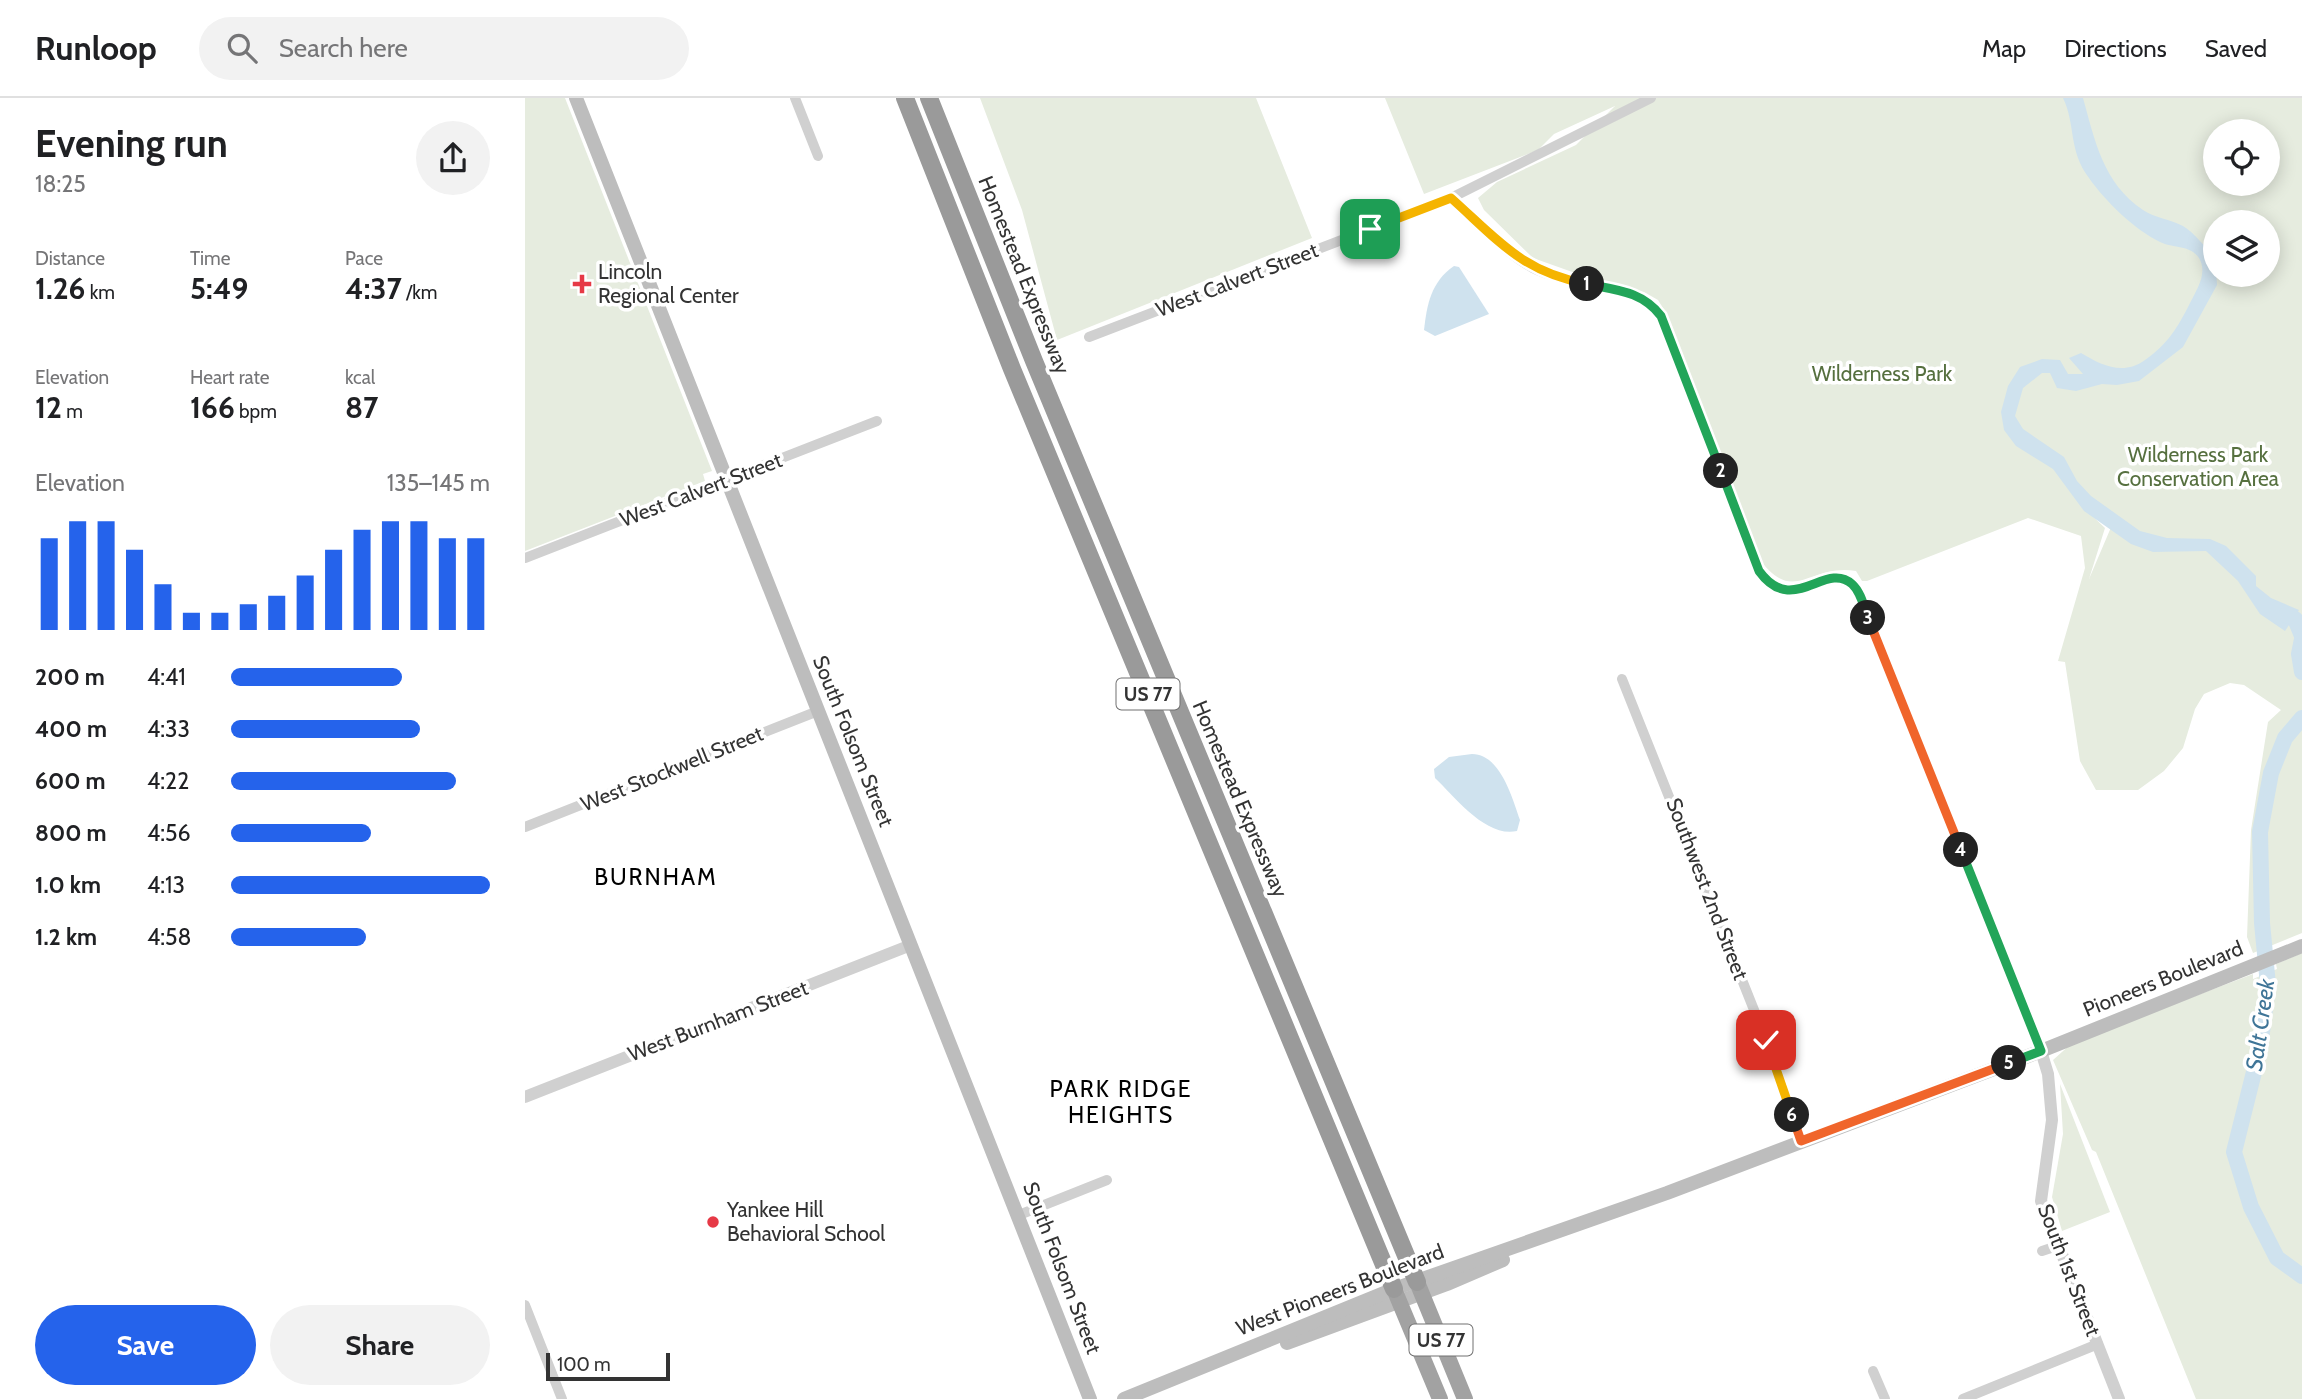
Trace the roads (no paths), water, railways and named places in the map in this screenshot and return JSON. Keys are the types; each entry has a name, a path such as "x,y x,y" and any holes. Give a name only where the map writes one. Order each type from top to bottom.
{"highway":[{"name":"US 77","path":"905,98 1012,369 1440,1399"},
{"name":"Homestead Expressway","path":"929,98 1038,371 1465,1399"}],"main road":[{"name":"South Folsom Street","path":"576,98 1090,1399"},
{"name":"Pioneers Boulevard","path":"2041,1051 2299,947"},
{"name":"West Pioneers Boulevard","path":"1126,1399 2041,1051"}],"street":[{"path":"795,98 818,156"},
{"name":"West Calvert Street","path":"1090,337 1451,198 1651,98"},
{"name":"South 1st Street","path":"1451,198 1521,261 1536,269 1579,283 1632,293 1654,307 1661,316 1759,571 1771,585 1788,591 1806,589 1834,578 1850,582 1857,590 2041,1051 2048,1074 2052,1120 2041,1201 2119,1399"},
{"name":"West Calvert Street","path":"525,558 877,421"},
{"name":"Southwest 2nd Street","path":"1622,679 1766,1040 1801,1141"},
{"name":"West Stockwell Street","path":"525,827 818,711"},
{"name":"West Burnham Street","path":"525,1097 911,944"},
{"path":"1019,1215 1107,1181"},
{"path":"2042,1251 2057,1246"},
{"path":"525,1305 562,1399"},
{"path":"1963,1399 2098,1345"},
{"path":"1873,1371 1885,1399"}],"water":[{"path":"2063,98 2083,98 2103,160 2118,187 2143,210 2183,226 2203,244 2203,287 2216,287 2183,347 2139,381 2117,385 2102,384 2076,391 2057,388 2050,373 2042,373 2023,388 2015,416 2023,429 2064,457 2077,481 2091,496 2140,531 2167,538 2210,539 2226,546 2256,576 2256,586 2271,598 2299,610 2285,631 2260,614 2238,581 2206,551 2153,552 2131,544 2084,511 2053,469 2016,446 2004,430 2001,412 2008,386 2020,367 2042,359 2060,360 2068,374 2083,374 2069,358 2081,353 2112,367 2137,365 2172,335 2201,281 2201,264 2195,254 2160,242 2141,230 2121,214 2096,187 2082,168"},
{"path":"1454,266 1459,267 1489,314 1435,336 1424,330 1429,303 1435,286"},
{"path":"1472,754 1490,761 1503,778 1520,820 1517,831 1505,832 1483,822 1435,778 1434,769 1449,757"}],"waterway":[{"name":"Salt Creek","path":"2276,610 2295,619 2302,636"},
{"name":"Salt Creek","path":"2302,639 2299,654 2302,672"},
{"name":"Salt Creek","path":"2302,718 2285,738 2271,773 2260,832 2262,923 2268,985 2260,1048 2234,1152 2251,1207 2277,1258 2302,1276"}],"place":[{"name":"Lincoln Regional Center","path":"582,284"},
{"name":"Yankee Hill Behavioral School","path":"713,1222"}],"district":[{"name":"BURNHAM","path":"656,877"},
{"name":"PARK RIDGE HEIGHTS","path":"1121,1102"}],"park label":[{"name":"Wilderness Park","path":"1882,374"},
{"name":"Wilderness Park Conservation Area","path":"2198,467"}]}
